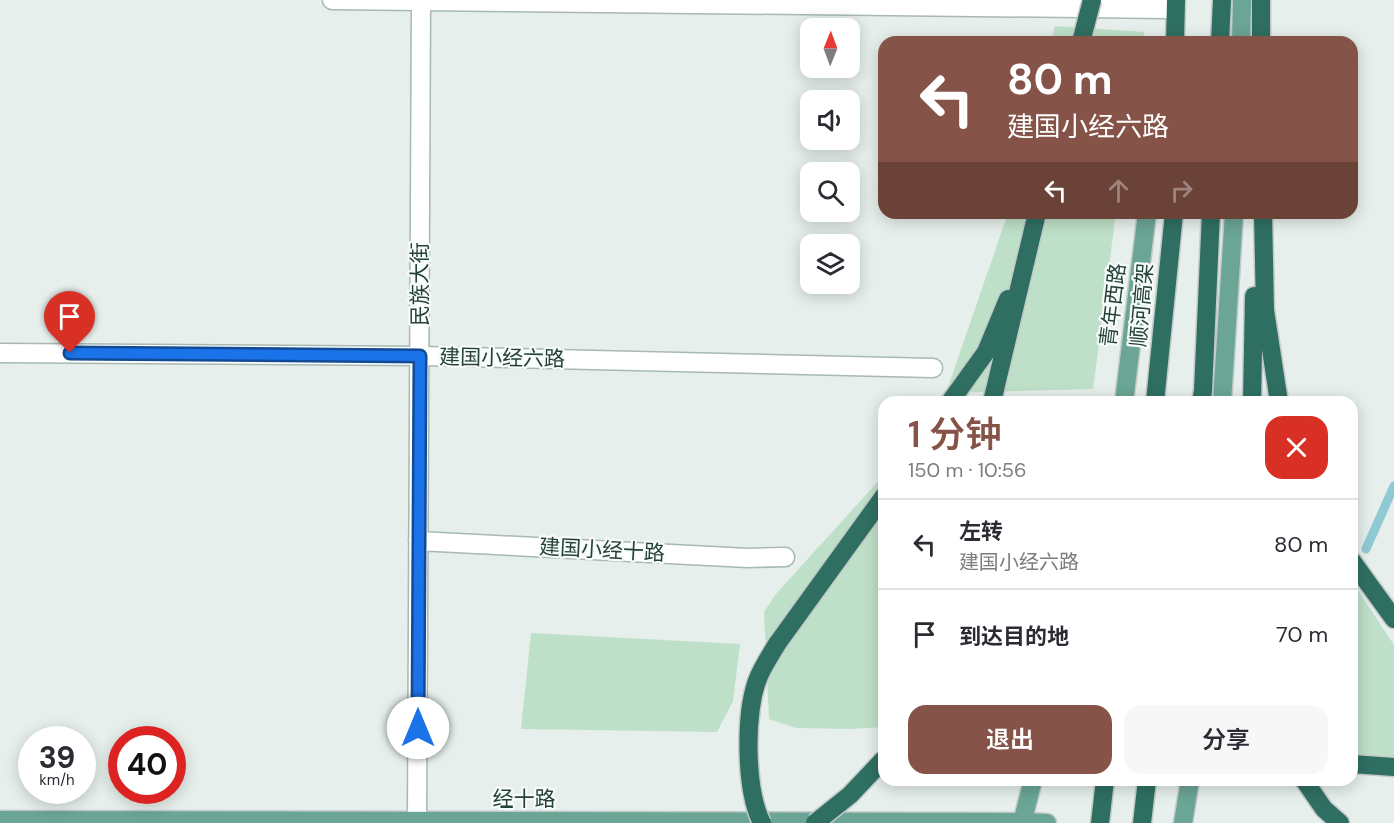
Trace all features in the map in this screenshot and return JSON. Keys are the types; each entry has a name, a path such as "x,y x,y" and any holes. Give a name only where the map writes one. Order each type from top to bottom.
{"highway":[{"path":"1083,36 1092,0"},
{"path":"1220,36 1222,0"},
{"path":"1261,0 1261,36"},
{"path":"1171,3 1174,36"},
{"path":"993,396 1036,219"},
{"name":"顺河高架","path":"1156,396 1173,219"},
{"path":"1202,396 1211,219"},
{"path":"1252,396 1257,219"},
{"path":"1263,219 1265,310 1277,396"},
{"path":"954,396 986,352 1029,248"},
{"path":"762,823 757,813 749,775 751,708 758,678 777,644 878,504"},
{"path":"1358,569 1394,619"},
{"path":"1358,764 1394,767"},
{"path":"815,823 850,795 878,765"},
{"path":"1100,823 1104,786"},
{"path":"1142,823 1146,786"},
{"path":"1308,786 1324,809 1340,823"}],"main road":[{"path":"1241,36 1242,0"},
{"path":"1169,36 1171,3"},
{"name":"青年西路","path":"1125,396 1146,219"},
{"path":"1222,396 1234,219"},
{"path":"1022,822 1031,786"},
{"path":"1183,823 1189,786"},
{"name":"经十路","path":"0,820 1047,823"}],"street":[{"path":"332,0 1171,3"},
{"name":"民族大街","path":"417,821 421,1"},
{"name":"建国小经六路","path":"0,353 420,356 933,368"},
{"name":"建国小经十路","path":"418,541 748,558 785,557"}],"green space":[{"path":"1055,26 1144,32 1144,36 1052,36"},
{"path":"1006,219 1115,219 1093,389 946,393"},
{"path":"878,482 878,727 796,728 769,719 764,612 775,595"},
{"path":"1358,590 1394,645 1394,760 1358,758"},
{"path":"531,633 740,644 733,701 717,732 521,729"}],"waterway":[{"path":"1366,549 1394,486"}],"route":[{"path":"70,353 420,356 418,728"}]}
